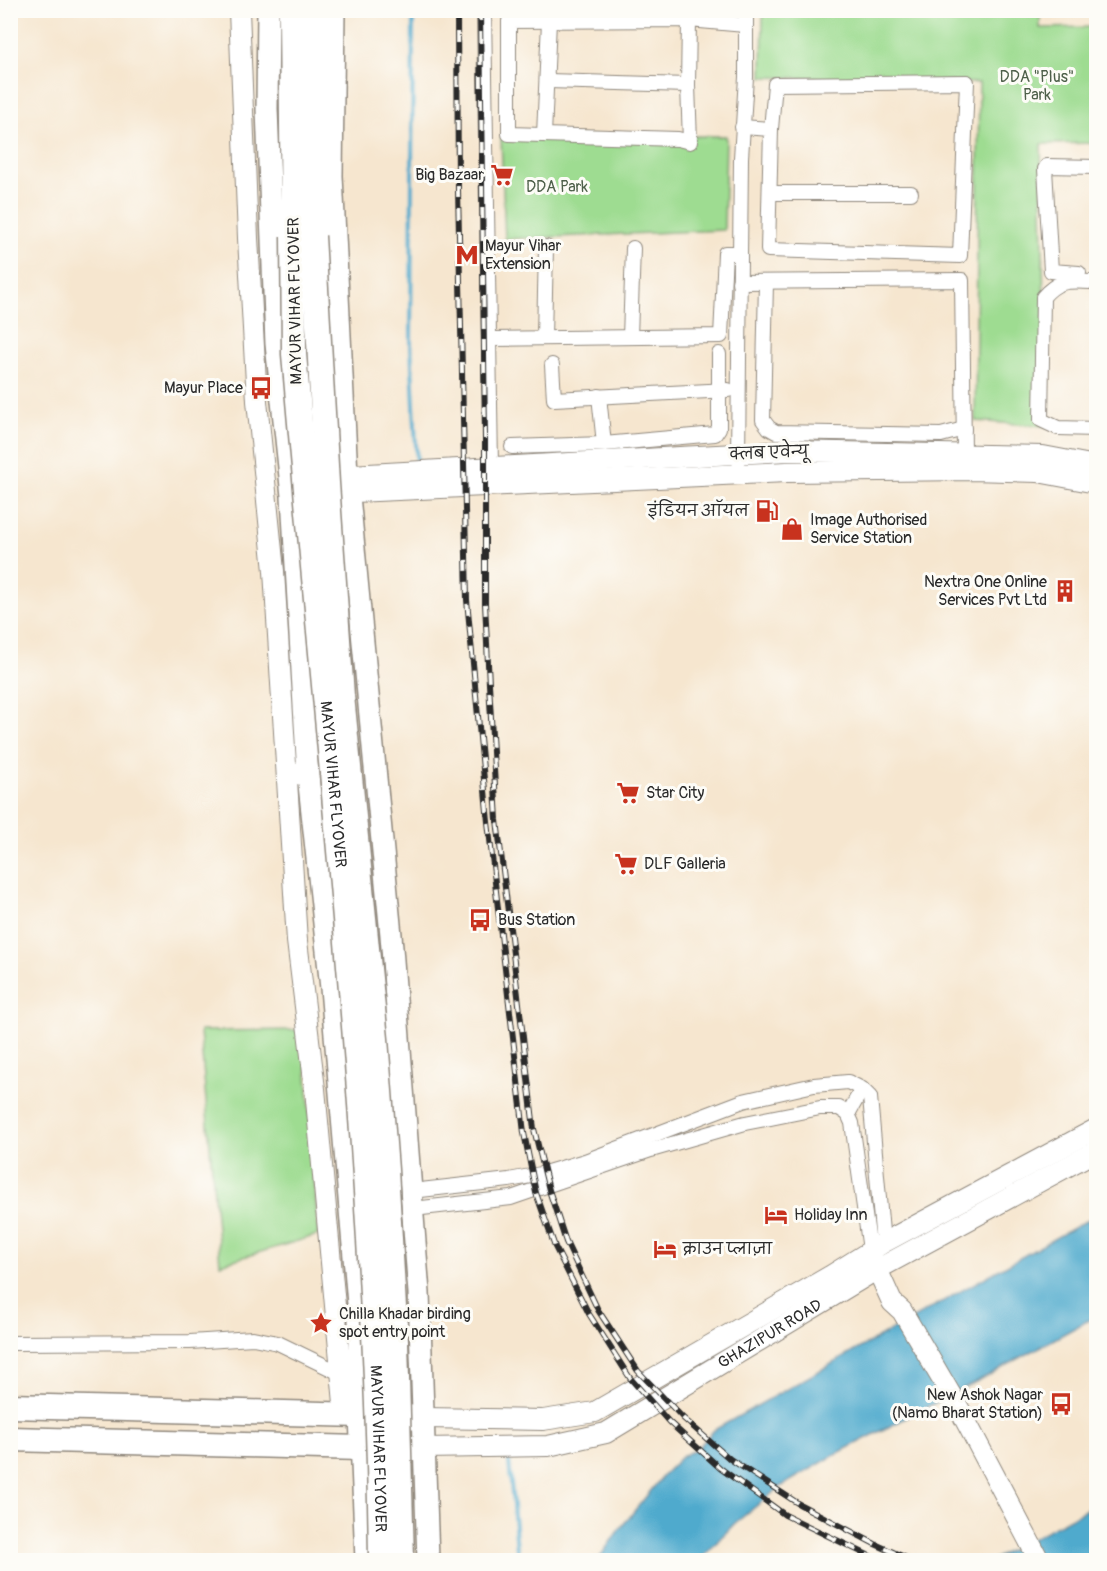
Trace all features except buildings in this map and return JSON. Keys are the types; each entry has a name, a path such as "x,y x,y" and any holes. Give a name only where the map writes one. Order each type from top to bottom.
{"highway":[{"name":"MAYUR VIHAR FLYOVER","path":"291,10 294,354 366,1173 376,1344 381,1560"},
{"name":"MAYUR VIHAR FLYOVER","path":"313,10 313,236 325,447 342,696 376,1039 386,1170 396,1342 402,1560"},
{"path":"10,1406 352,1414 424,1418"},
{"path":"10,1439 424,1448"}],"main road":[{"path":"268,10 267,109 276,344 292,488 298,774 331,988 358,1304 352,1414 361,1448 367,1560"},
{"path":"334,10 332,176 348,483 391,935 419,1293 428,1560"},
{"path":"276,344 296,362 314,365 330,357 340,338"},
{"path":"367,1560 375,1544 393,1534 414,1539 423,1546 428,1560"}],"street":[{"path":"239,10 257,401 298,774 297,941 315,1089 342,1374 352,1414"},
{"path":"484,10 491,467"},
{"path":"738,474 742,127 746,77 746,10"},
{"path":"689,20 690,142 678,139 509,134 509,21 689,20 745,25"},
{"path":"544,135 549,21"},
{"path":"548,81 688,85"},
{"path":"967,82 960,256 768,249 771,129 775,84 967,82"},
{"path":"742,127 771,129"},
{"path":"1096,167 1047,166 1045,169 1051,272 1096,274"},
{"path":"770,193 912,193"},
{"path":"544,338 546,247"},
{"path":"630,337 633,248"},
{"path":"490,339 721,336 725,253 740,253"},
{"path":"740,282 962,280 964,453"},
{"path":"1096,282 1062,281 1048,290 1041,305 1041,420 1058,428 1096,429"},
{"path":"766,282 763,420 769,428 776,432 941,435 964,429"},
{"path":"719,354 719,390"},
{"path":"552,365 554,399 739,390"},
{"name":"क्लब एवेन्यू","path":"512,447 604,444 716,434 719,428 719,390"},
{"path":"599,396 604,444"},
{"name":"क्लब एवेन्यू","path":"443,478 491,467 788,451 1043,456 1096,466"},
{"name":"क्लब एवेन्यू","path":"443,478 971,470 1038,472 1096,483"},
{"path":"292,488 443,478"},
{"path":"412,1200 540,1174 585,1161 743,1101 814,1084 842,1081 854,1083 870,1097 876,1246"},
{"path":"848,1114 862,1089"},
{"path":"412,1200 511,1198 651,1150 745,1123 820,1108 839,1108 848,1114 852,1122 876,1246 884,1272 903,1297 902,1311 961,1412 1040,1560"},
{"name":"GHAZIPUR ROAD","path":"424,1418 543,1420 595,1412 876,1246 1096,1129"},
{"name":"GHAZIPUR ROAD","path":"424,1448 548,1446 606,1432 1096,1151"},
{"path":"10,1343 190,1342 253,1338 278,1343 342,1374"}],"green space":[{"name":"DDA \"Plus\" Park","path":"1040,10 1040,28 1096,27 1096,143 1041,144 1046,426 975,421 979,83 762,77 763,11"},
{"name":"DDA Park","path":"726,136 724,230 505,239 501,137"},
{"path":"304,1030 318,1235 220,1264 200,1031"}],"water":[{"path":"1096,1215 1096,1316 991,1374 838,1453 780,1487 734,1524 700,1560 598,1560 618,1531 666,1472 681,1457 699,1447 714,1430"},
{"path":"1096,1504 1096,1560 992,1560"}],"waterway":[{"path":"413,10 411,345 417,466"},
{"path":"509,1461 518,1560"}],"railway":[{"path":"457,10 458,190 467,600 488,822 524,1133 536,1193 555,1247 589,1314 630,1378 669,1422 720,1468 785,1515 878,1560"},
{"path":"480,10 485,603 489,684 497,820 534,1129 549,1190 566,1242 598,1310 638,1371 683,1418 730,1459 799,1504 911,1560"}],"place":[{"name":"Big Bazaar","path":"502,175"},
{"name":"Mayur Vihar Extension","path":"467,255"},
{"name":"Mayur Place","path":"261,388"},
{"name":"इंडियन ऑयल","path":"767,511"},
{"name":"Image Authorised Service Station","path":"792,529"},
{"name":"Nextra One Online Services Pvt Ltd","path":"1065,591"},
{"name":"Star City","path":"628,793"},
{"name":"DLF Galleria","path":"626,864"},
{"name":"Bus Station","path":"480,920"},
{"name":"Holiday Inn","path":"776,1215"},
{"name":"क्राउन प्लाज़ा","path":"665,1249"},
{"name":"Chilla Khadar birding spot entry point","path":"321,1323"},
{"name":"New Ashok Nagar (Namo Bharat Station)","path":"1061,1404"}]}
